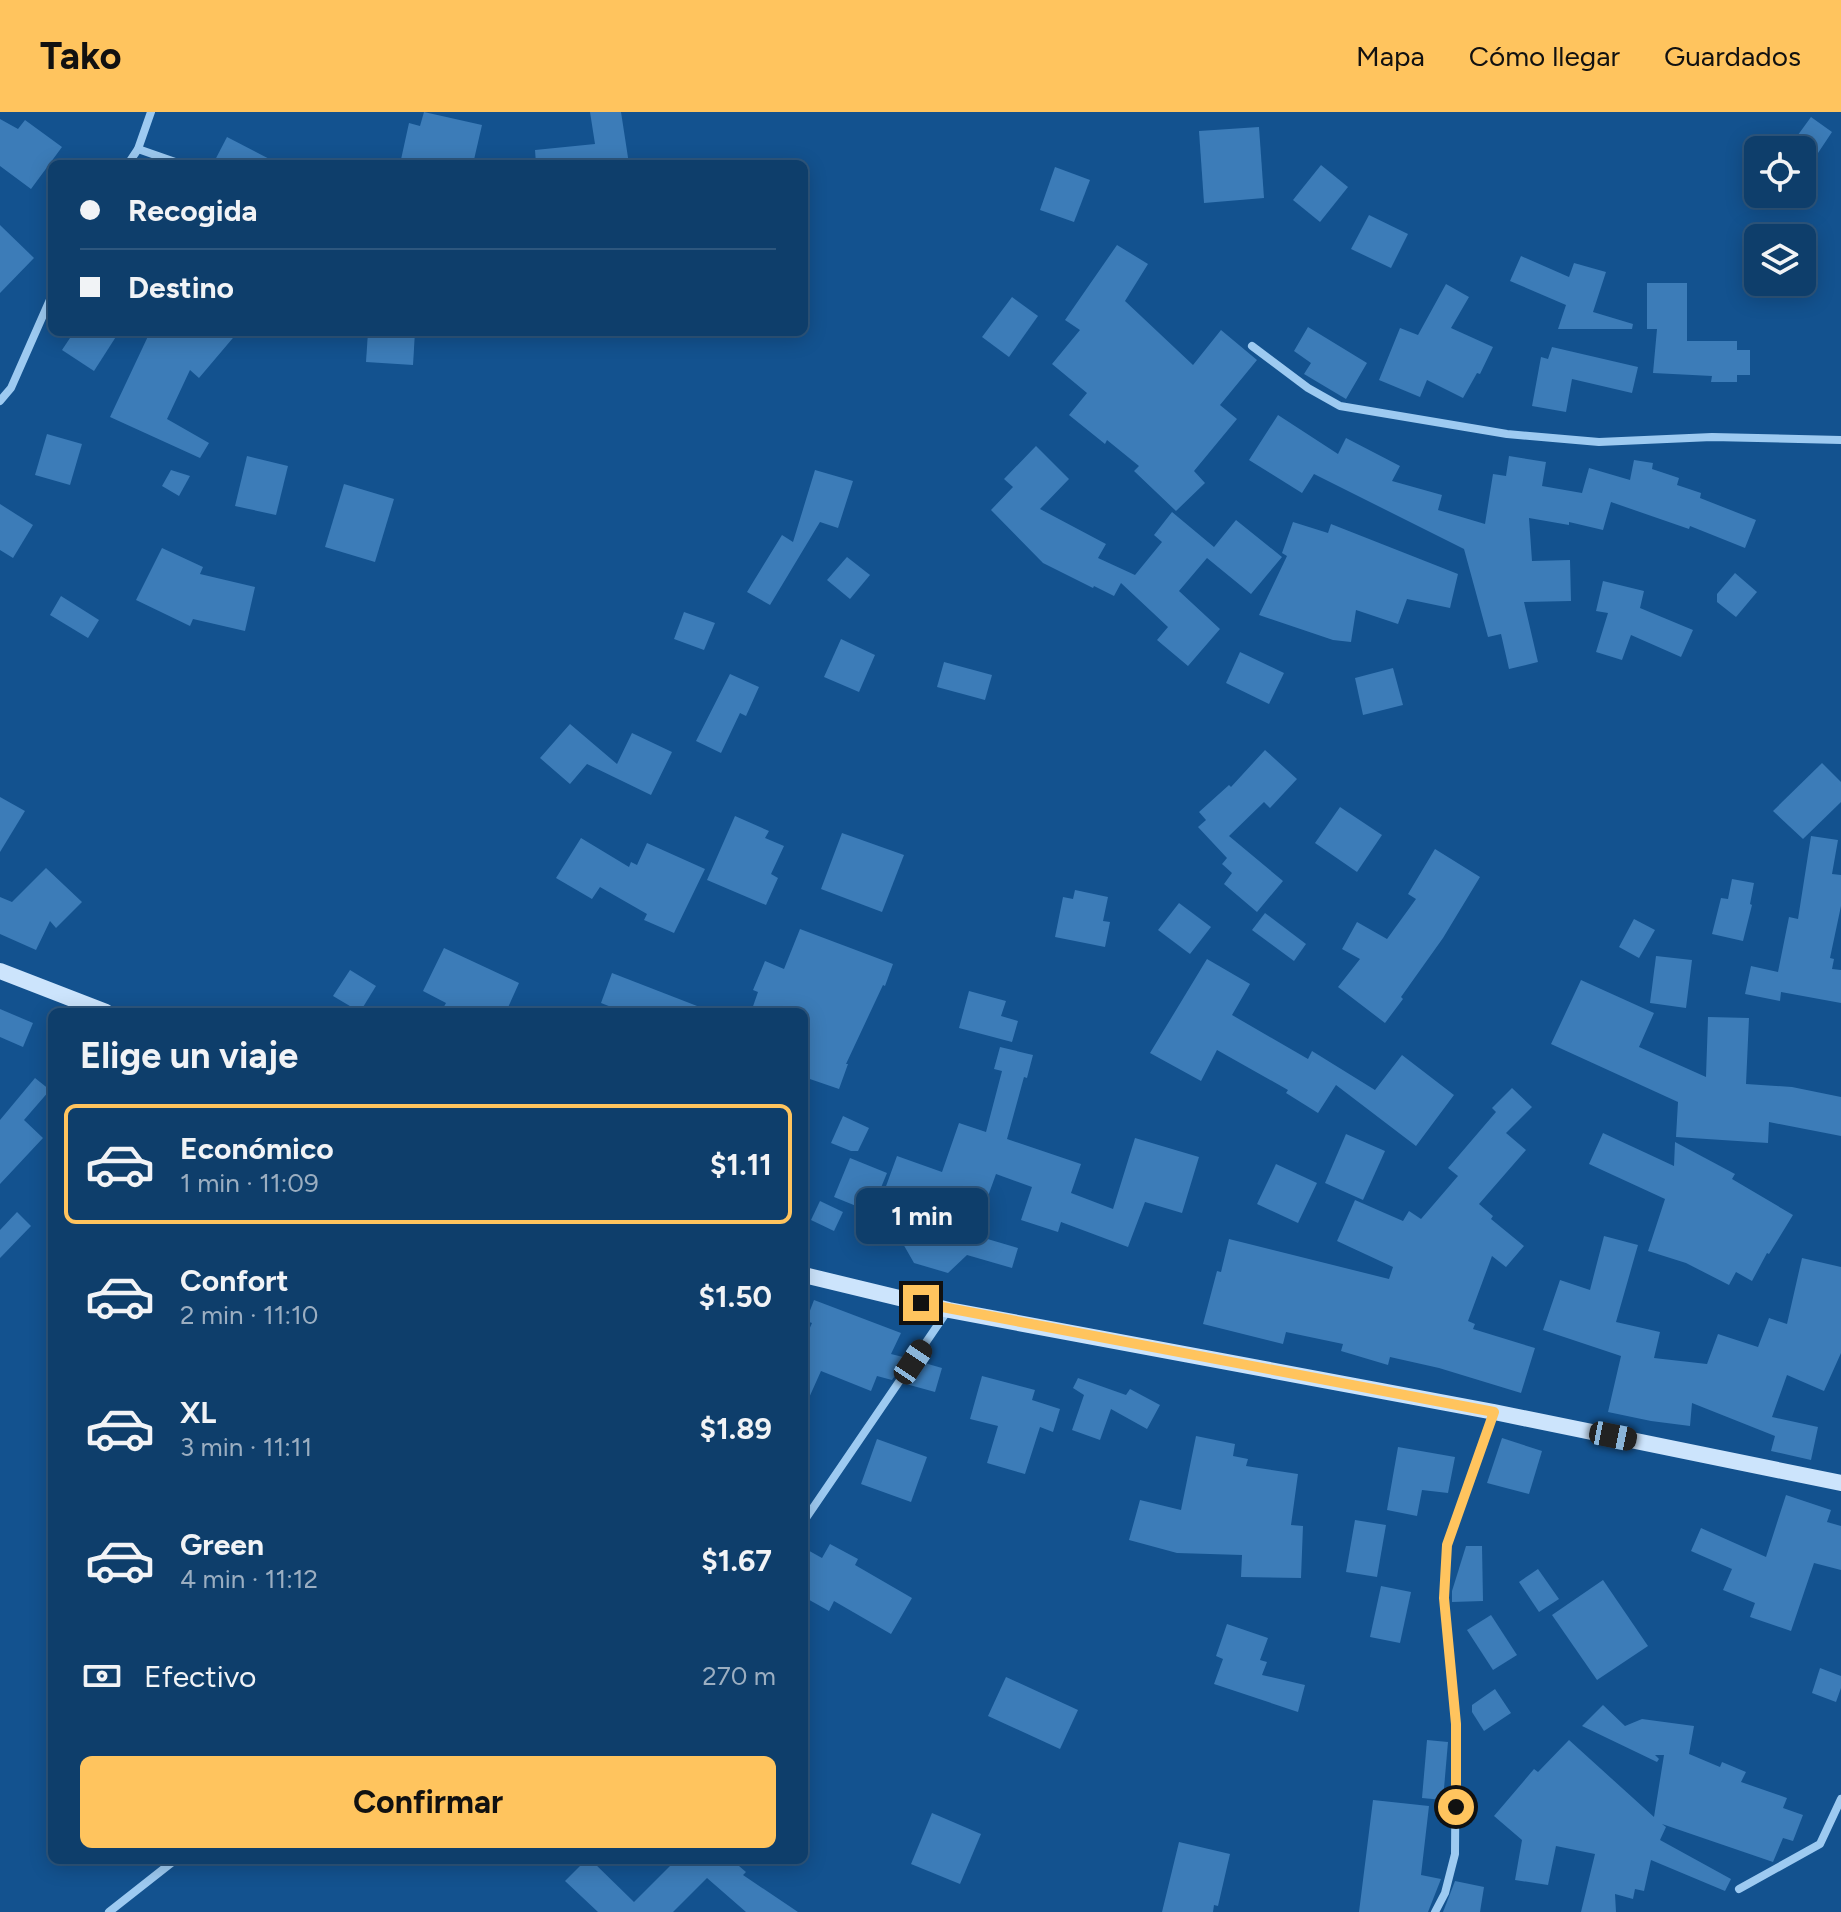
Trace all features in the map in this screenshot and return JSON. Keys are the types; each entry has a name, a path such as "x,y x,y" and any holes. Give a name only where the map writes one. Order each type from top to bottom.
{"main road":[{"path":"0,971 96,1008"},
{"path":"808,1276 949,1310 1494,1412 1841,1483"}],"street":[{"path":"131,160 138,149 151,112"},
{"path":"138,149 170,160"},
{"path":"0,401 11,388 48,304"},
{"path":"1252,346 1308,388 1340,406 1507,434 1599,442 1712,437 1841,440"},
{"path":"808,1515 949,1310"},
{"path":"1435,1912 1445,1893 1455,1854 1456,1724 1444,1598 1447,1545 1494,1412"},
{"path":"1739,1889 1820,1844 1841,1799"},
{"path":"109,1912 170,1864"}],"building":[{"path":"424,112 482,125 474,160 401,160 409,123 420,126"},
{"path":"590,112 621,112 628,160 536,160 535,150 595,144"},
{"path":"1811,117 1832,132 1816,156 1816,136 1797,136"},
{"path":"0,119 18,129 25,120 62,147 52,160 48,160 48,166 31,189 0,166"},
{"path":"1259,127 1264,198 1204,203 1199,131"},
{"path":"227,137 271,160 215,160"},
{"path":"1321,165 1348,187 1320,222 1293,200"},
{"path":"1055,167 1090,180 1074,222 1040,210"},
{"path":"1369,215 1408,234 1391,268 1351,249"},
{"path":"0,225 34,258 0,293"},
{"path":"1117,245 1148,264 1125,301 1193,365 1221,330 1257,360 1220,405 1237,419 1194,471 1205,483 1176,511 1134,471 1139,466 1069,415 1087,393 1052,364 1080,330 1065,320"},
{"path":"1521,256 1569,277 1574,263 1606,272 1593,312 1633,324 1632,329 1558,329 1566,305 1510,281"},
{"path":"1647,283 1687,283 1687,341 1737,341 1737,350 1750,350 1750,375 1737,375 1737,382 1711,382 1712,376 1653,373 1657,329 1647,329"},
{"path":"1446,284 1469,297 1451,328 1493,347 1480,374 1477,373 1463,398 1427,380 1420,397 1379,380 1400,328 1418,335"},
{"path":"1012,297 1038,316 1009,357 982,337"},
{"path":"1308,327 1367,363 1346,399 1304,374 1311,363 1294,351"},
{"path":"71,336 116,336 94,371 62,350"},
{"path":"148,336 235,336 199,378 190,370 167,419 209,443 200,458 110,417"},
{"path":"368,336 415,336 413,365 366,362"},
{"path":"1552,347 1638,367 1632,393 1572,379 1566,412 1532,406 1541,357 1548,359"},
{"path":"1278,415 1338,454 1346,438 1400,466 1392,481 1442,495 1438,510 1485,524 1493,474 1506,476 1509,456 1546,462 1542,486 1582,493 1589,468 1630,480 1634,460 1653,463 1652,469 1679,478 1677,485 1701,493 1700,498 1756,520 1745,548 1690,526 1689,529 1611,502 1603,530 1569,522 1569,525 1529,518 1532,561 1570,560 1571,601 1524,602 1538,662 1509,669 1501,634 1488,637 1464,549 1314,474 1302,493 1249,460"},
{"path":"47,434 82,444 70,485 35,475"},
{"path":"1036,446 1069,479 1040,509 1106,544 1098,558 1135,575 1162,542 1154,535 1172,512 1214,547 1236,520 1282,557 1251,594 1207,558 1179,591 1220,629 1188,666 1157,640 1168,627 1121,583 1114,596 1043,563 991,510 1013,487 1004,479"},
{"path":"247,456 288,466 276,515 235,506"},
{"path":"171,470 190,476 179,496 162,486"},
{"path":"815,470 853,481 838,528 820,522 770,605 747,592 782,535 793,542"},
{"path":"344,484 394,499 375,562 325,547"},
{"path":"0,504 33,525 13,558 0,550"},
{"path":"1293,522 1328,533 1331,524 1458,574 1450,608 1407,599 1398,624 1356,610 1351,642 1333,640 1259,615 1287,556 1282,553"},
{"path":"162,548 203,567 200,574 255,587 245,631 193,619 190,626 136,600"},
{"path":"847,557 870,575 850,599 827,580"},
{"path":"1735,573 1757,592 1736,617 1717,602 1717,594"},
{"path":"1603,581 1644,591 1640,608 1693,630 1681,657 1631,635 1622,660 1596,652 1608,613 1596,611"},
{"path":"61,596 99,620 88,638 50,615"},
{"path":"684,612 715,623 704,650 674,639"},
{"path":"841,639 875,655 859,692 824,677"},
{"path":"1240,652 1284,673 1269,704 1226,683"},
{"path":"944,662 992,675 985,700 937,687"},
{"path":"1393,668 1403,705 1363,715 1355,678"},
{"path":"730,674 759,687 746,716 740,713 721,753 696,741"},
{"path":"570,724 617,764 632,733 672,752 651,795 587,764 570,784 540,758"},
{"path":"1265,750 1297,779 1270,808 1264,802 1229,836 1283,881 1257,912 1224,884 1232,873 1222,864 1227,858 1198,827 1206,820 1199,812 1229,785 1231,787"},
{"path":"1822,763 1841,782 1841,802 1803,839 1773,811"},
{"path":"0,797 25,811 0,852"},
{"path":"1340,807 1382,835 1357,872 1315,843"},
{"path":"735,816 769,831 765,838 784,846 771,874 778,878 766,905 707,880"},
{"path":"842,833 904,855 882,912 821,889"},
{"path":"1811,836 1838,840 1832,874 1841,875 1841,906 1830,958 1834,959 1832,969 1841,970 1841,1003 1781,992 1780,1001 1745,994 1751,966 1778,972 1789,917 1798,919"},
{"path":"581,838 629,867 631,862 637,865 647,843 705,869 674,933 644,920 647,914 600,887 592,899 556,878"},
{"path":"1435,849 1480,877 1385,1023 1338,987 1360,959 1342,949 1357,922 1387,939 1416,899 1408,894"},
{"path":"46,868 82,902 56,928 50,921 36,950 0,934 0,897 12,902"},
{"path":"1732,879 1754,883 1743,941 1712,934 1721,898 1728,899"},
{"path":"1075,890 1108,897 1103,921 1110,922 1105,947 1055,937 1063,897 1073,899"},
{"path":"1179,903 1211,927 1190,954 1158,930"},
{"path":"1265,913 1306,944 1294,961 1252,930"},
{"path":"1634,919 1655,930 1639,958 1619,947"},
{"path":"800,929 893,964 846,1064 839,1089 808,1078 808,1008 752,1008 758,992 753,990 765,961 784,969"},
{"path":"444,948 519,983 508,1008 443,1008 446,1003 423,991"},
{"path":"1656,956 1692,960 1686,1008 1650,1003"},
{"path":"1207,959 1250,984 1232,1015 1308,1059 1312,1051 1375,1090 1402,1055 1454,1095 1416,1146 1336,1085 1318,1113 1286,1093 1288,1090 1217,1050 1201,1081 1150,1053"},
{"path":"350,970 376,986 362,1008 353,1008 333,996"},
{"path":"612,973 702,1008 614,1008 601,1003"},
{"path":"1581,980 1654,1013 1639,1047 1706,1077 1708,1017 1749,1018 1746,1084 1792,1087 1841,1097 1841,1136 1769,1122 1768,1143 1676,1137 1678,1102 1551,1044"},
{"path":"969,991 1006,1001 1001,1016 1018,1021 1012,1042 959,1028"},
{"path":"0,1009 33,1023 23,1047 0,1037"},
{"path":"1000,1047 1033,1055 1007,1139 1081,1164 1071,1193 1113,1209 1135,1138 1199,1157 1182,1213 1145,1202 1128,1247 1061,1222 1058,1232 1021,1220 1032,1187 996,1174 974,1235 1018,1248 1012,1268 967,1255 948,1273 914,1263 902,1242 917,1200 885,1189 897,1156 942,1172 959,1123 986,1132 1002,1071 994,1069"},
{"path":"35,1078 48,1088 24,1120 43,1138 0,1184 0,1120"},
{"path":"1512,1088 1532,1107 1506,1133 1526,1150 1479,1204 1493,1216 1491,1219 1524,1246 1506,1267 1492,1256 1468,1321 1475,1324 1473,1329 1535,1348 1521,1393 1390,1357 1388,1365 1341,1351 1343,1344 1286,1332 1283,1344 1203,1324 1229,1239 1389,1279 1393,1267 1337,1241 1355,1200 1403,1221 1409,1211 1421,1219 1458,1176 1448,1168 1496,1112 1492,1108"},
{"path":"843,1116 869,1128 858,1151 831,1143"},
{"path":"1603,1133 1674,1166 1675,1142 1735,1174 1732,1179 1793,1215 1752,1281 1736,1272 1729,1285 1686,1263 1648,1251 1665,1199 1589,1164"},
{"path":"1346,1134 1385,1151 1363,1200 1325,1183"},
{"path":"850,1158 887,1173 871,1212 834,1197"},
{"path":"1276,1164 1317,1183 1298,1223 1257,1204"},
{"path":"820,1201 843,1212 834,1231 811,1220"},
{"path":"17,1212 31,1226 0,1258 0,1230"},
{"path":"1604,1236 1638,1245 1616,1322 1660,1332 1654,1358 1707,1364 1718,1334 1758,1347 1769,1318 1787,1324 1802,1258 1841,1267 1841,1353 1824,1391 1787,1375 1772,1417 1818,1427 1811,1460 1771,1451 1775,1436 1692,1403 1690,1426 1608,1412 1621,1356 1543,1330 1560,1280 1590,1290"},
{"path":"814,1300 901,1333 891,1354 907,1358 892,1380 877,1376 871,1391 821,1371 808,1400 808,1332 812,1323 808,1322"},
{"path":"921,1362 942,1368 935,1392 906,1384"},
{"path":"982,1376 1035,1390 1032,1400 1060,1409 1053,1432 1040,1427 1025,1474 987,1463 998,1426 970,1419"},
{"path":"1078,1378 1126,1395 1130,1389 1160,1405 1147,1429 1111,1409 1100,1440 1072,1430 1084,1395 1073,1388"},
{"path":"1196,1436 1235,1444 1233,1456 1248,1459 1246,1466 1298,1474 1291,1525 1303,1526 1301,1578 1241,1577 1242,1555 1177,1553 1129,1540 1140,1500 1181,1510"},
{"path":"1502,1438 1542,1451 1529,1494 1487,1483"},
{"path":"877,1439 927,1457 911,1502 861,1484"},
{"path":"1398,1447 1455,1457 1448,1493 1422,1490 1417,1516 1387,1510"},
{"path":"1786,1495 1831,1510 1827,1522 1841,1526 1841,1570 1814,1563 1791,1631 1750,1617 1755,1603 1723,1590 1732,1569 1691,1551 1701,1528 1766,1557"},
{"path":"1355,1520 1386,1525 1377,1577 1346,1572"},
{"path":"830,1544 858,1559 855,1565 912,1598 891,1634 834,1601 829,1611 808,1599 808,1550 822,1558"},
{"path":"1466,1546 1482,1546 1483,1601 1452,1602 1452,1591"},
{"path":"1538,1569 1559,1599 1539,1612 1519,1582"},
{"path":"1603,1580 1648,1646 1597,1680 1552,1615"},
{"path":"1381,1586 1411,1592 1400,1643 1370,1637"},
{"path":"1491,1615 1517,1655 1493,1670 1467,1630"},
{"path":"1227,1624 1268,1638 1260,1660 1267,1662 1262,1675 1305,1685 1298,1712 1214,1684 1223,1659 1216,1656"},
{"path":"1820,1668 1841,1676 1836,1702 1812,1693"},
{"path":"1006,1677 1078,1710 1060,1749 988,1716"},
{"path":"1495,1689 1511,1713 1484,1731 1472,1712 1472,1705"},
{"path":"1603,1705 1625,1726 1642,1719 1694,1726 1689,1754 1720,1767 1722,1762 1746,1772 1741,1782 1787,1798 1783,1808 1803,1815 1793,1841 1783,1838 1773,1862 1662,1824 1666,1827 1660,1840 1731,1879 1725,1891 1651,1860 1644,1891 1635,1889 1633,1899 1615,1894 1616,1912 1581,1912 1595,1854 1556,1846 1548,1885 1515,1880 1522,1840 1494,1816 1534,1769 1538,1772 1569,1740 1654,1817 1664,1755 1655,1755 1659,1759 1657,1762 1582,1726"},
{"path":"1427,1740 1448,1742 1443,1800 1422,1798"},
{"path":"1373,1800 1429,1806 1421,1875 1441,1879 1428,1912 1359,1912"},
{"path":"932,1813 981,1834 960,1884 911,1864"},
{"path":"1179,1842 1230,1854 1218,1906 1214,1905 1213,1912 1162,1912"},
{"path":"582,1864 595,1864 634,1902 672,1864 737,1864 746,1872 743,1875 798,1912 746,1912 707,1878 673,1912 598,1912 565,1881"},
{"path":"1455,1881 1484,1887 1480,1912 1443,1912"}],"route":[{"path":"921,1303 1494,1412 1447,1545 1444,1598 1456,1724 1456,1807"}]}
